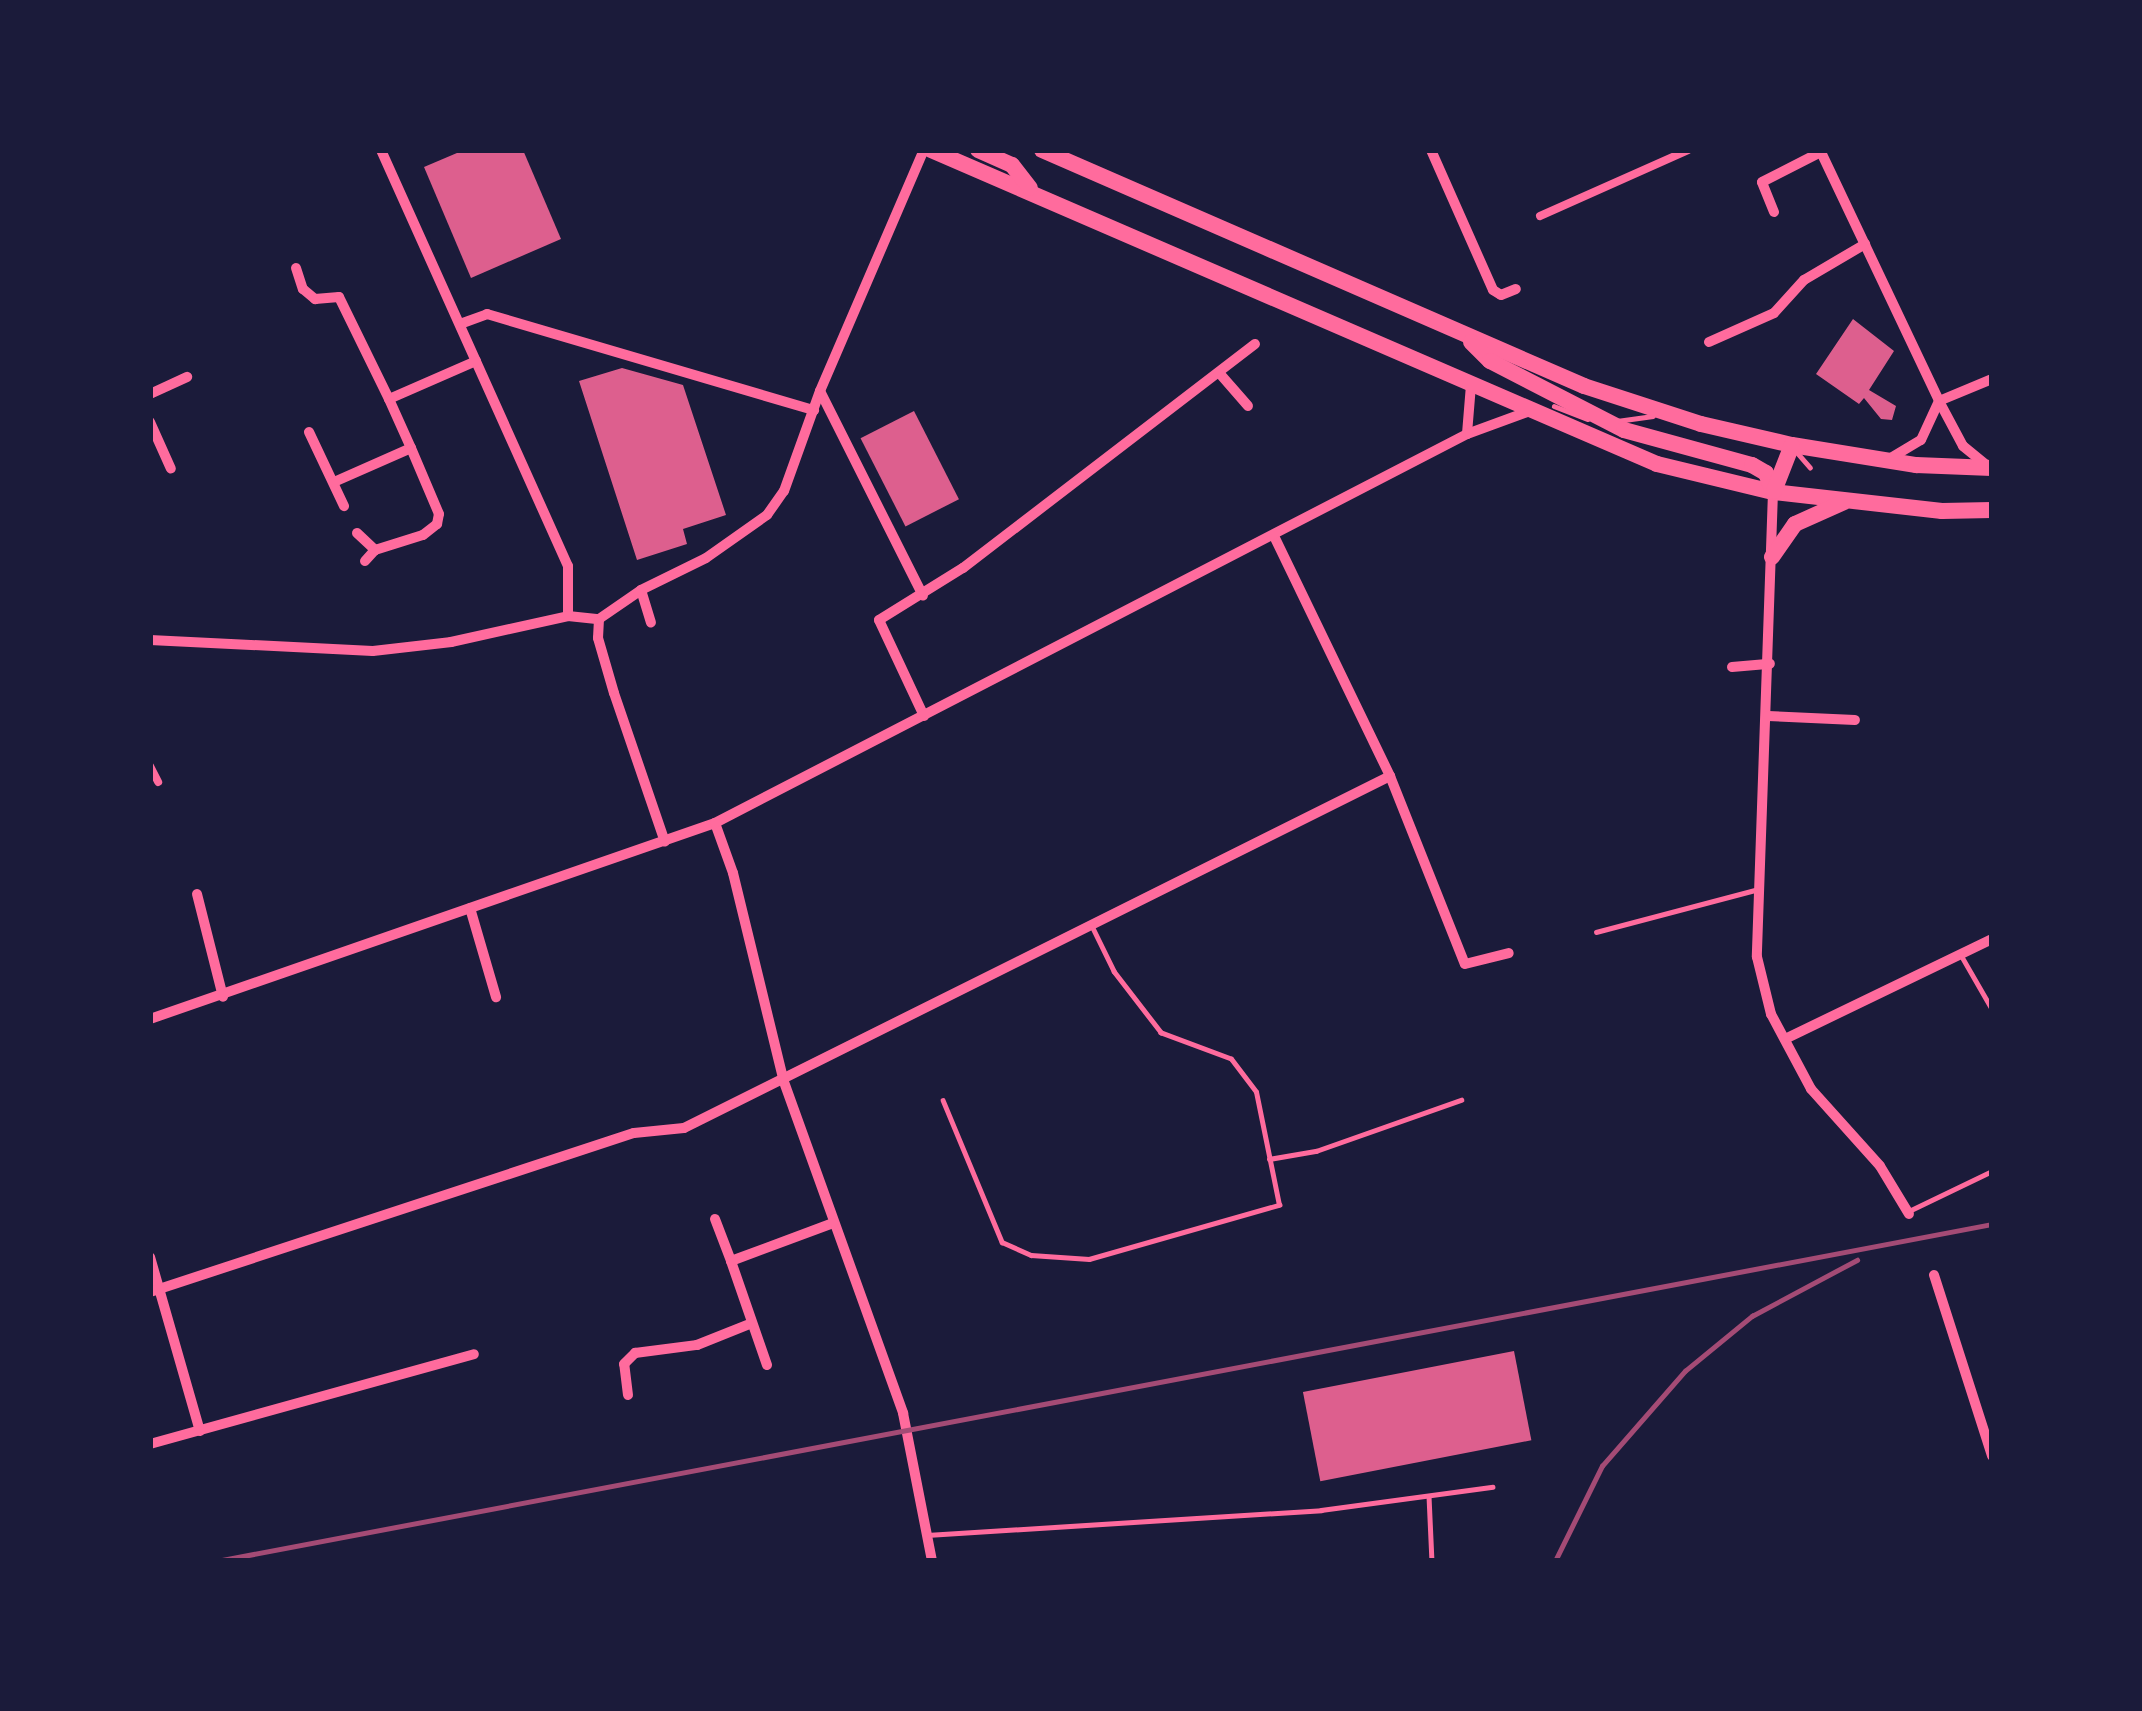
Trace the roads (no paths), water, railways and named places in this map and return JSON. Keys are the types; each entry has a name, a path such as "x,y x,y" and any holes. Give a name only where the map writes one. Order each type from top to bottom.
{"main road":[{"path":"928,150 1657,464 1774,492 1992,510"},
{"path":"978,150 1012,165 1035,194"},
{"path":"1042,150 1585,386 1792,446 1886,461 1991,468"},
{"path":"1461,333 1490,361 1565,395 1608,422 1752,465 1766,473 1774,492"},
{"path":"1774,492 1792,446"},
{"path":"1772,557 1795,524 1844,501"}],"street":[{"path":"381,150 568,566 568,616"},
{"path":"150,640 373,650 451,642 568,616 598,619 641,590 706,558 767,515 784,491 820,391 928,150"},
{"path":"1431,150 1493,290 1501,295 1516,290"},
{"path":"1540,216 1688,150"},
{"path":"1774,212 1762,182 1821,151 1963,446 1991,468"},
{"path":"1709,343 1774,314 1804,280 1865,244"},
{"path":"296,268 303,289 315,299 339,297"},
{"path":"344,283 339,297 439,514 437,524 423,535 375,550 365,561"},
{"path":"460,324 487,314 814,410"},
{"path":"924,716 879,620 923,596 1256,344"},
{"path":"389,398 476,361"},
{"path":"1221,375 1248,406"},
{"path":"150,394 187,377"},
{"path":"1886,461 1921,440 1939,401 1992,379"},
{"path":"1467,434 1471,385"},
{"path":"820,391 923,596"},
{"path":"150,1019 223,998 716,823 1467,434 1530,411"},
{"path":"150,422 171,469"},
{"path":"309,432 344,506"},
{"path":"334,482 411,448"},
{"path":"1774,492 1757,957 1771,1014 1811,1089 1880,1166 1908,1213"},
{"path":"357,533 375,550"},
{"path":"1274,536 1390,776 1466,964 1509,953"},
{"path":"641,590 651,622"},
{"path":"598,619 598,638 614,693 665,842"},
{"path":"1732,667 1770,664"},
{"path":"1768,716 1856,720"},
{"path":"150,766 158,782"},
{"path":"155,1291 634,1133 684,1128 1390,776"},
{"path":"716,823 733,873 784,1082 903,1413 932,1561"},
{"path":"197,894 223,998"},
{"path":"470,908 496,997"},
{"path":"1784,1039 1992,939"},
{"path":"715,1219 766,1365"},
{"path":"731,1261 833,1223"},
{"path":"150,1257 155,1291 200,1431"},
{"path":"1934,1275 1987,1425 1992,1456"},
{"path":"628,1395 624,1364 635,1353 697,1345 752,1324"},
{"path":"150,1444 474,1354"}],"lane":[{"path":"1554,406 1608,422 1667,413"},
{"path":"1792,446 1810,467"},
{"path":"1596,932 1756,890"},
{"path":"944,1100 1003,1242 1030,1256 1089,1258 1279,1205 1256,1092 1231,1059 1161,1033 1114,972 1091,925"},
{"path":"1961,955 1992,1009"},
{"path":"1269,1159 1316,1151 1461,1100"},
{"path":"1908,1213 1992,1171"},
{"path":"927,1535 1321,1510 1492,1487"},
{"path":"1429,1496 1432,1561"}],"railway":[{"path":"217,1561 1992,1224"},
{"path":"1555,1561 1602,1466 1685,1371 1752,1316 1857,1260"}]}
